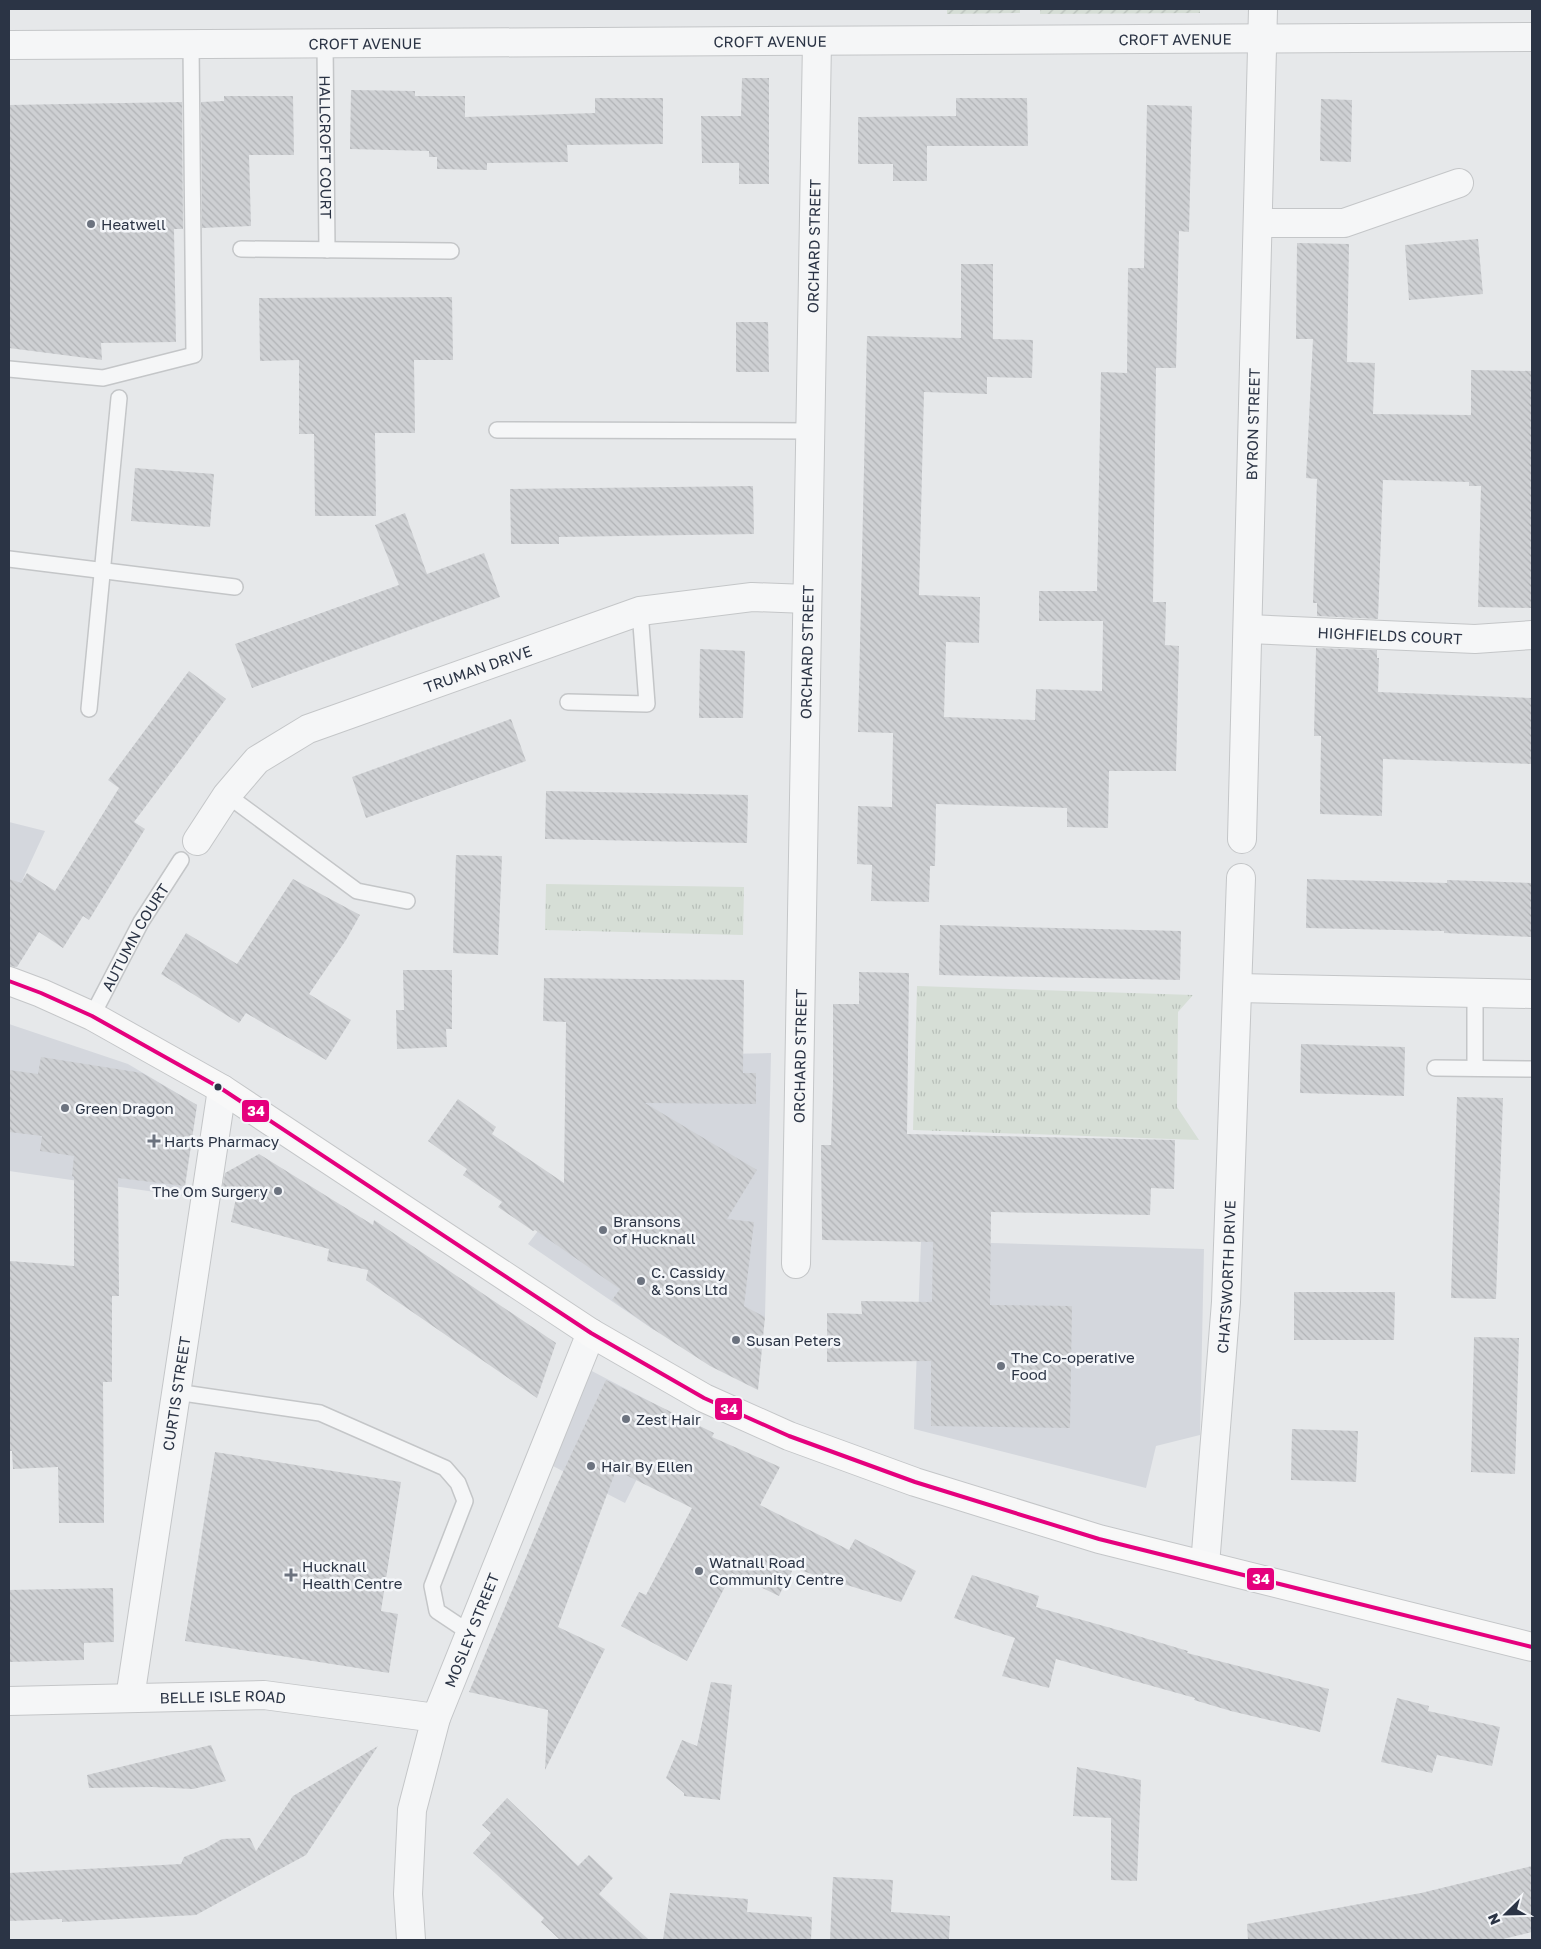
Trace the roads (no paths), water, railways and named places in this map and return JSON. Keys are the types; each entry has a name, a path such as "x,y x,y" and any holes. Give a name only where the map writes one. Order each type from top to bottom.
{"main road":[{"path":"9,981 92,1016 222,1089 591,1333 704,1398 789,1436 915,1482 1099,1539 1532,1647"}],"street":[{"name":"BYRON STREET","path":"1242,838 1263,9"},
{"name":"CROFT AVENUE","path":"9,44 1532,37"},
{"name":"ORCHARD STREET","path":"796,1264 817,41"},
{"path":"1258,224 1344,224 1459,183"},
{"name":"TRUMAN DRIVE","path":"189,851 227,794 258,760 308,729 640,611 752,597 807,599"},
{"name":"HIGHFIELDS COURT","path":"1248,629 1475,639 1532,635"},
{"name":"CHATSWORTH DRIVE","path":"1205,1565 1226,1302 1241,878"},
{"path":"1238,988 1532,994"},
{"name":"CURTIS STREET","path":"130,1698 222,1089"},
{"name":"MOSLEY STREET","path":"411,1940 408,1894 412,1810 436,1718 591,1333"},
{"name":"BELLE ISLE ROAD","path":"9,1701 264,1695 436,1718"}],"lane":[{"name":"HALLCROFT COURT","path":"324,43 326,250"},
{"path":"9,369 104,378 194,355 191,44"},
{"path":"241,249 451,251"},
{"path":"89,709 119,398"},
{"path":"497,430 810,431"},
{"path":"9,559 235,587"},
{"path":"568,702 647,704 640,611"},
{"path":"227,794 356,891 407,901"},
{"name":"AUTUMN COURT","path":"92,1016 142,922 189,851"},
{"path":"1475,993 1475,1068"},
{"path":"1435,1068 1532,1069"},
{"path":"176,1392 320,1413 445,1468 458,1483 465,1501 432,1586 437,1611 470,1633"}],"place":[{"name":"Heatwell","path":"91,224"},
{"name":"Green Dragon","path":"65,1108"},
{"name":"Harts Pharmacy","path":"154,1141"},
{"name":"The Om Surgery","path":"278,1191"},
{"name":"Bransons of Hucknall","path":"603,1230"},
{"name":"C. Cassidy & Sons Ltd","path":"641,1281"},
{"name":"Susan Peters","path":"736,1340"},
{"name":"The Co-operative Food","path":"1001,1366"},
{"name":"Zest Hair","path":"626,1419"},
{"name":"Hair By Ellen","path":"591,1466"},
{"name":"Watnall Road Community Centre","path":"699,1571"},
{"name":"Hucknall Health Centre","path":"291,1575"}]}
